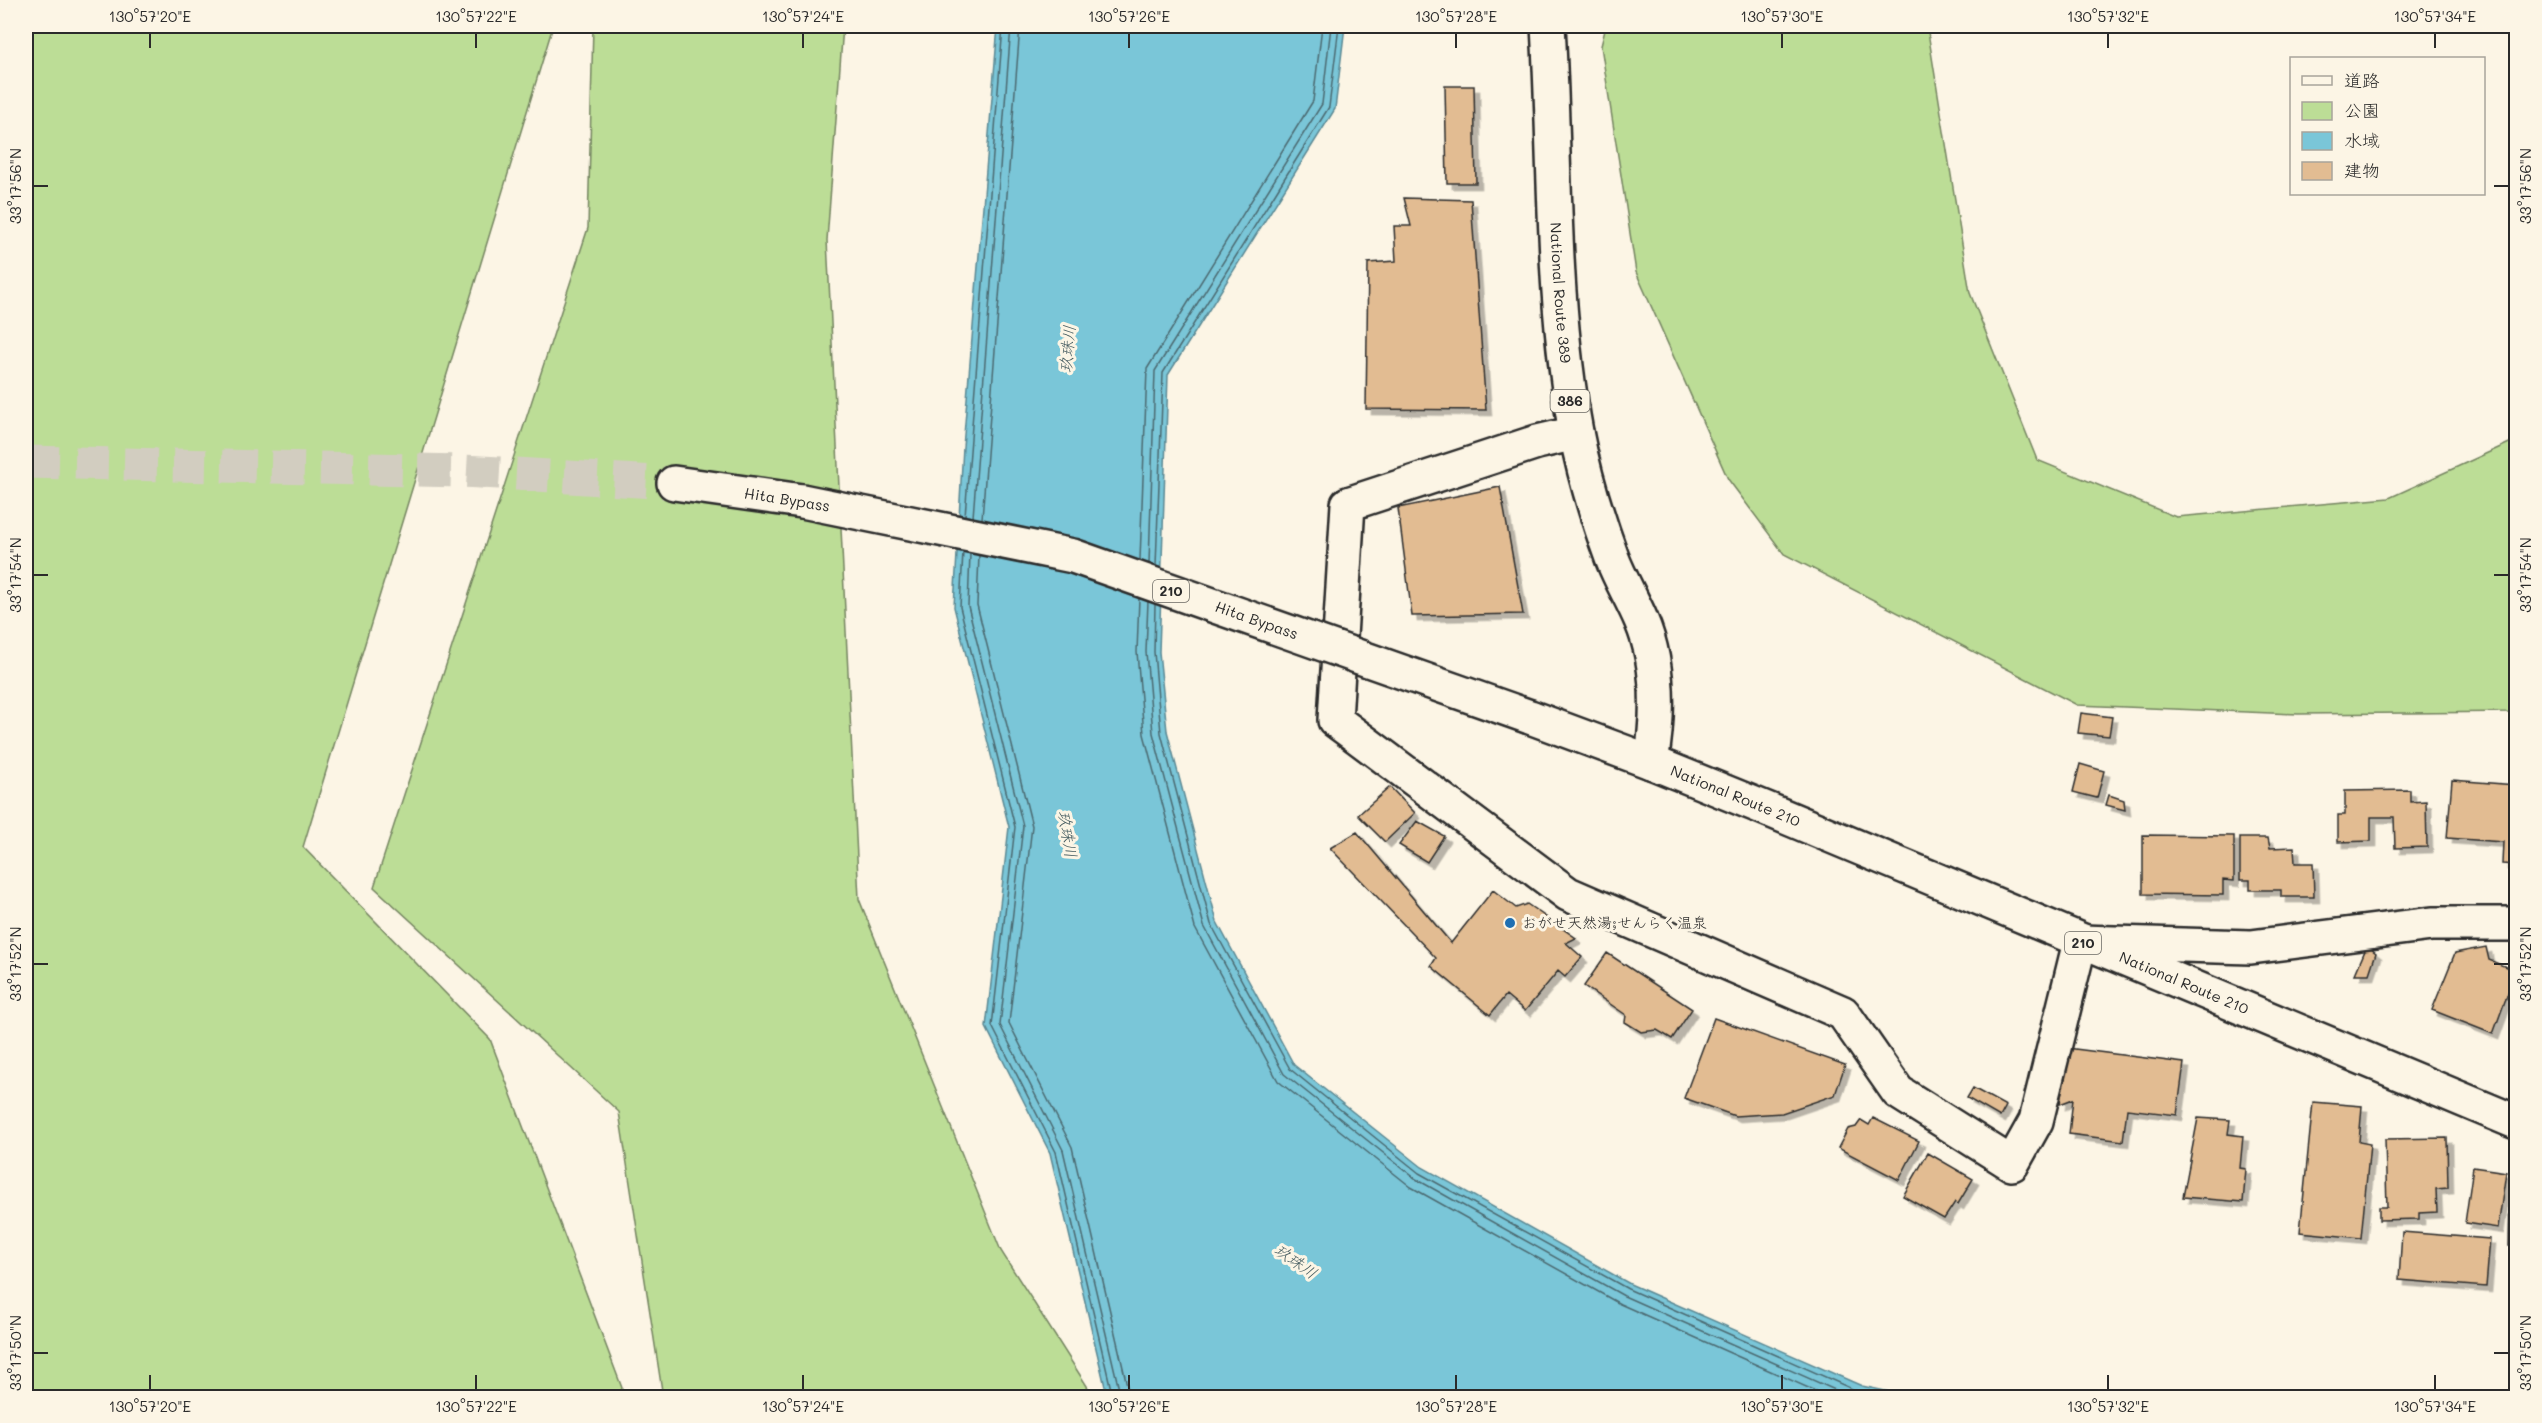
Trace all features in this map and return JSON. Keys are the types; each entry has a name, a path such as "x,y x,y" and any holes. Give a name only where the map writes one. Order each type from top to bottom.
{"main road":[{"name":"National Route 389","path":"1548,26 1562,335 1576,433 1586,481 1612,559 1642,622 1650,647 1655,674 1657,728 1651,762"},
{"path":"1576,433 1537,442 1348,504 1335,720 1569,894 1844,1013 1898,1092 2012,1164 2036,1121 2080,942 2251,947 2432,924 2517,924"},
{"name":"Hita Bypass","path":"674,483 802,501 1072,556 1530,717 1651,762"},
{"name":"National Route 210","path":"1651,762 2517,1122"}],"green space":[{"path":"26,26 553,26 303,847 490,1039 622,1388 618,1397 26,1397"},
{"path":"593,26 843,26 827,240 859,899 1001,1251 1094,1397 663,1397 619,1112 374,887 588,228"},
{"path":"1606,26 1927,26 1970,293 2037,460 2176,517 2389,498 2516,440 2516,712 2298,714 2077,705 1784,554 1728,479 1636,272 1601,46"}],"water":[{"name":"玖珠川","path":"998,26 1345,26 1335,109 1168,375 1159,652 1167,731 1217,922 1294,1065 1422,1167 1630,1284 1862,1386 1913,1397 1112,1398 1107,1395 1050,1153 986,1027 1009,827 954,607 963,447"}],"building":[{"path":"1445,86 1474,86 1476,183 1447,183"},
{"path":"1404,198 1471,200 1486,410 1366,409 1368,263 1396,261 1394,226 1411,226"},
{"path":"1500,487 1523,614 1412,616 1398,508"},
{"path":"2081,713 2112,717 2109,736 2078,733"},
{"path":"2080,764 2104,771 2097,798 2073,792"},
{"path":"2452,780 2516,785 2516,865 2502,864 2503,842 2447,838"},
{"path":"1390,787 1415,813 1385,842 1358,815"},
{"path":"2410,790 2410,802 2426,801 2427,847 2395,848 2394,817 2371,817 2371,841 2338,842 2338,815 2345,815 2345,791"},
{"path":"2109,795 2124,800 2125,810 2106,805"},
{"path":"1417,821 1444,836 1427,862 1399,845"},
{"name":"おがせ天然湯;せんらく温泉","path":"1357,832 1451,943 1493,890 1516,908 1527,904 1576,938 1566,943 1582,957 1565,977 1558,971 1525,1011 1506,995 1490,1015 1431,966 1436,958 1330,848"},
{"path":"2143,835 2234,836 2234,881 2223,880 2223,895 2143,894"},
{"path":"2240,838 2268,838 2270,848 2294,847 2295,863 2313,863 2314,897 2281,897 2281,890 2250,890 2250,880 2240,880"},
{"path":"2367,946 2376,953 2369,974 2355,974"},
{"path":"2486,947 2489,960 2516,971 2493,1034 2432,1010 2455,953"},
{"path":"1607,953 1692,1009 1672,1039 1657,1030 1641,1032 1625,1022 1626,1015 1584,986"},
{"path":"1714,1018 1845,1065 1835,1095 1782,1113 1735,1116 1684,1098"},
{"path":"2067,1048 2184,1063 2177,1115 2127,1109 2123,1141 2069,1134 2073,1099 2060,1104"},
{"path":"1973,1088 2006,1106 2000,1117 1967,1098"},
{"path":"2313,1102 2362,1106 2359,1142 2370,1144 2361,1238 2300,1232"},
{"path":"1873,1118 1919,1141 1899,1180 1838,1148 1848,1129 1856,1127 1861,1120 1869,1125"},
{"path":"2198,1118 2230,1120 2228,1134 2243,1136 2240,1168 2246,1169 2243,1202 2183,1197"},
{"path":"2447,1138 2448,1188 2436,1189 2437,1212 2419,1213 2419,1219 2379,1220 2379,1207 2387,1207 2385,1139"},
{"path":"1928,1153 1973,1179 1958,1204 1955,1202 1944,1219 1903,1196"},
{"path":"2473,1167 2506,1172 2498,1228 2465,1223"},
{"path":"2510,1189 2516,1189 2516,1247 2509,1246"},
{"path":"2402,1232 2490,1239 2486,1287 2399,1280"}],"tunnel":[{"path":"26,462 463,471 674,483"}],"place":[{"name":"おがせ天然湯;せんらく温泉","path":"1510,923"}]}
